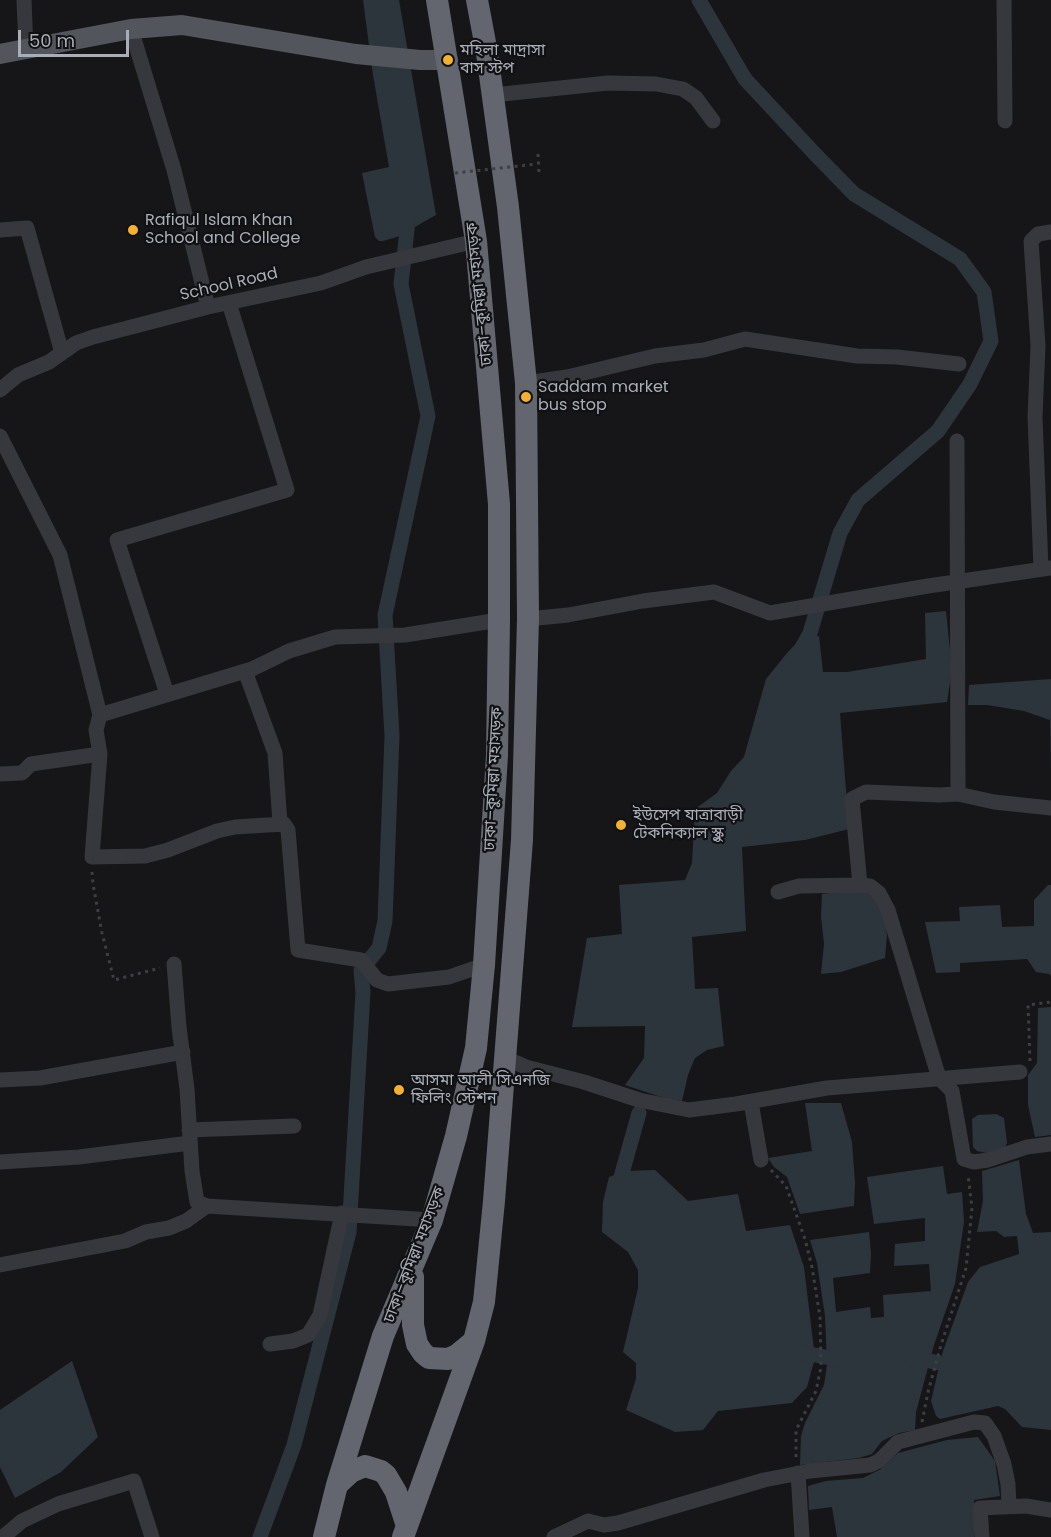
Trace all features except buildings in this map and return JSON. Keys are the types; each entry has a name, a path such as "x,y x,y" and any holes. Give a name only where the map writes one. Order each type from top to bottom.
{"highway":[{"name":"ঢাকা–কুমিল্লা মহাসড়ক","path":"324,1537 337,1485 383,1336 432,1220 456,1136 476,1048 484,965 497,755 499,504 476,241 448,60 436,0"},
{"name":"ঢাকা–কুমিল্লা মহাসড়ক","path":"405,1532 474,1341 484,1302 522,840 528,619 526,383 508,207 477,0"},
{"path":"413,1264 412,1324 417,1344 423,1353 429,1358 448,1359 457,1355 474,1341"},
{"path":"337,1485 351,1472 365,1466 381,1471 396,1492 405,1532"}],"main road":[{"path":"0,54 131,29 182,25 356,54 420,60 448,60"}],"street":[{"path":"24,0 26,50"},
{"path":"1004,0 1005,121"},
{"path":"131,29 174,170 208,307"},
{"path":"493,95 608,83 656,84 683,89 696,98 713,121"},
{"path":"0,230 27,228 63,353"},
{"path":"528,619 714,592 770,613 1046,568 1035,417 1044,346 1031,242 1038,234 1051,232"},
{"name":"School Road","path":"0,390 18,375 49,362 76,343 93,337 208,307 321,283 366,267 476,241"},
{"path":"167,694 117,540 287,490 229,303"},
{"path":"526,383 567,377 655,356 704,350 745,339 857,356 897,357 958,364"},
{"path":"1035,417 1051,417"},
{"path":"0,436 60,555 100,715 96,730 100,754 92,857 145,856 168,850 217,831 236,827 284,824 288,830 298,950 367,966 377,980 388,984 449,977 484,965"},
{"path":"957,441 958,794"},
{"path":"100,715 245,671 289,651 335,637 405,635 499,620"},
{"path":"245,671 275,753 280,823"},
{"path":"0,774 22,773 31,764 100,754"},
{"path":"860,885 852,799 866,792 958,794 994,802 1051,808"},
{"path":"778,892 799,886 860,885 870,886 879,893 888,910 939,1078 952,1091 964,1159 974,1162 988,1160 1027,1147 1051,1144"},
{"path":"174,964 197,1202 207,1206 432,1220"},
{"path":"0,1080 40,1078 183,1052"},
{"path":"505,1058 525,1067 662,1106 689,1110 751,1102 827,1088 1020,1072"},
{"path":"751,1102 761,1160"},
{"path":"0,1162 79,1157 190,1136 294,1126"},
{"path":"0,1265 124,1241 146,1232 169,1228 186,1221 207,1206"},
{"path":"270,1344 293,1341 308,1335 320,1315 342,1214"},
{"path":"554,1537 588,1521 604,1525 618,1523 737,1487 798,1473 870,1465 879,1461 898,1442 974,1422 984,1423 994,1436 1004,1464 1009,1506"},
{"path":"798,1473 802,1537"},
{"path":"3,1537 22,1521 58,1504 134,1481 152,1537"},
{"path":"982,1537 980,1508 1009,1506 1051,1510"}],"path":[{"path":"538,154 539,173"},
{"path":"455,173 537,164"},
{"path":"92,857 93,884 114,980 174,964"},
{"path":"1020,1072 1028,1070 1030,1061 1028,1005 1051,1002"},
{"path":"922,1436 922,1414 966,1268 972,1208 968,1169 964,1159"},
{"path":"761,1160 786,1186 794,1207 812,1267 820,1317 821,1367 816,1391 796,1430 795,1452 798,1473"}],"shaded area":[{"path":"363,0 399,0 436,215 397,237 383,241 375,237 362,173 389,167"},
{"path":"946,611 952,670 947,702 840,713 849,829 805,840 742,847 746,931 692,937 695,989 718,988 724,1046 707,1050 695,1058 682,1101 667,1099 625,1085 644,1058 645,1026 572,1027 587,938 622,934 619,885 685,880 692,863 695,809 717,793 731,771 744,757 766,679 802,637 819,636 823,672 847,672 926,659 925,613"},
{"path":"1051,679 1051,771 1050,720 1024,711 987,705 968,705 969,685"},
{"path":"1048,885 1051,885 1051,976 1036,972 1027,959 960,963 960,972 936,973 925,922 960,921 959,907 1000,905 1002,927 1034,926 1034,900"},
{"path":"846,891 871,893 881,903 887,935 885,958 841,972 821,974 824,944 821,916 822,894"},
{"path":"1051,1007 1051,1135 1035,1137 1028,1105 1028,1075 1037,1063 1038,1008"},
{"path":"805,1103 841,1103 852,1142 854,1206 800,1214 787,1177 774,1167 768,1158 812,1151"},
{"path":"996,1114 1004,1118 1007,1143 1004,1149 987,1153 977,1151 973,1147 972,1119 978,1115"},
{"path":"1019,1160 1026,1214 1033,1233 1051,1232 1051,1430 1022,1427 1005,1409 998,1406 940,1419 936,1416 931,1401 942,1354 968,1282 980,1267 1019,1254 1017,1236 1004,1237 996,1231 977,1232 983,1201 982,1171"},
{"path":"943,1166 947,1194 962,1192 964,1222 955,1284 934,1345 916,1412 915,1430 899,1433 882,1441 872,1454 859,1458 800,1465 801,1436 824,1385 827,1365 825,1316 817,1263 810,1240 869,1232 870,1273 833,1278 836,1312 870,1307 871,1318 884,1317 883,1295 931,1291 929,1264 894,1266 895,1244 925,1241 925,1218 874,1224 867,1177"},
{"path":"655,1170 688,1201 738,1194 746,1231 790,1225 804,1267 815,1358 807,1387 792,1403 718,1411 703,1430 675,1432 626,1410 636,1379 636,1363 623,1352 638,1288 638,1270 628,1252 602,1232 603,1202 609,1177 625,1171"},
{"path":"72,1361 98,1437 61,1472 15,1498 0,1467 0,1410"},
{"path":"978,1437 995,1461 1000,1496 974,1500 974,1537 837,1537 832,1507 809,1510 808,1486 826,1481 863,1478 881,1469 898,1453 947,1440"}],"waterway":[{"path":"699,0 745,79 854,194 960,259 984,292 991,341 970,384 938,431 858,500 840,533 810,633 799,653"},
{"path":"260,1537 294,1445 349,1232 363,992 361,970 379,948 385,921 392,736 385,615 428,416 401,284 409,212"},
{"path":"622,1192 619,1184 639,1113"},
{"path":"795,1351 845,1361"},
{"path":"911,1357 958,1367"}],"place":[{"name":"মহিলা মাদ্রাসা বাস স্টপ","path":"448,60"},
{"name":"Rafiqul Islam Khan School and College","path":"133,230"},
{"name":"Saddam market bus stop","path":"526,397"},
{"name":"ইউসেপ যাত্রাবাড়ী টেকনিক্যাল স্কুল","path":"621,825"},
{"name":"আসমা আলী সিএনজি ফিলিং স্টেশন","path":"399,1090"}]}
